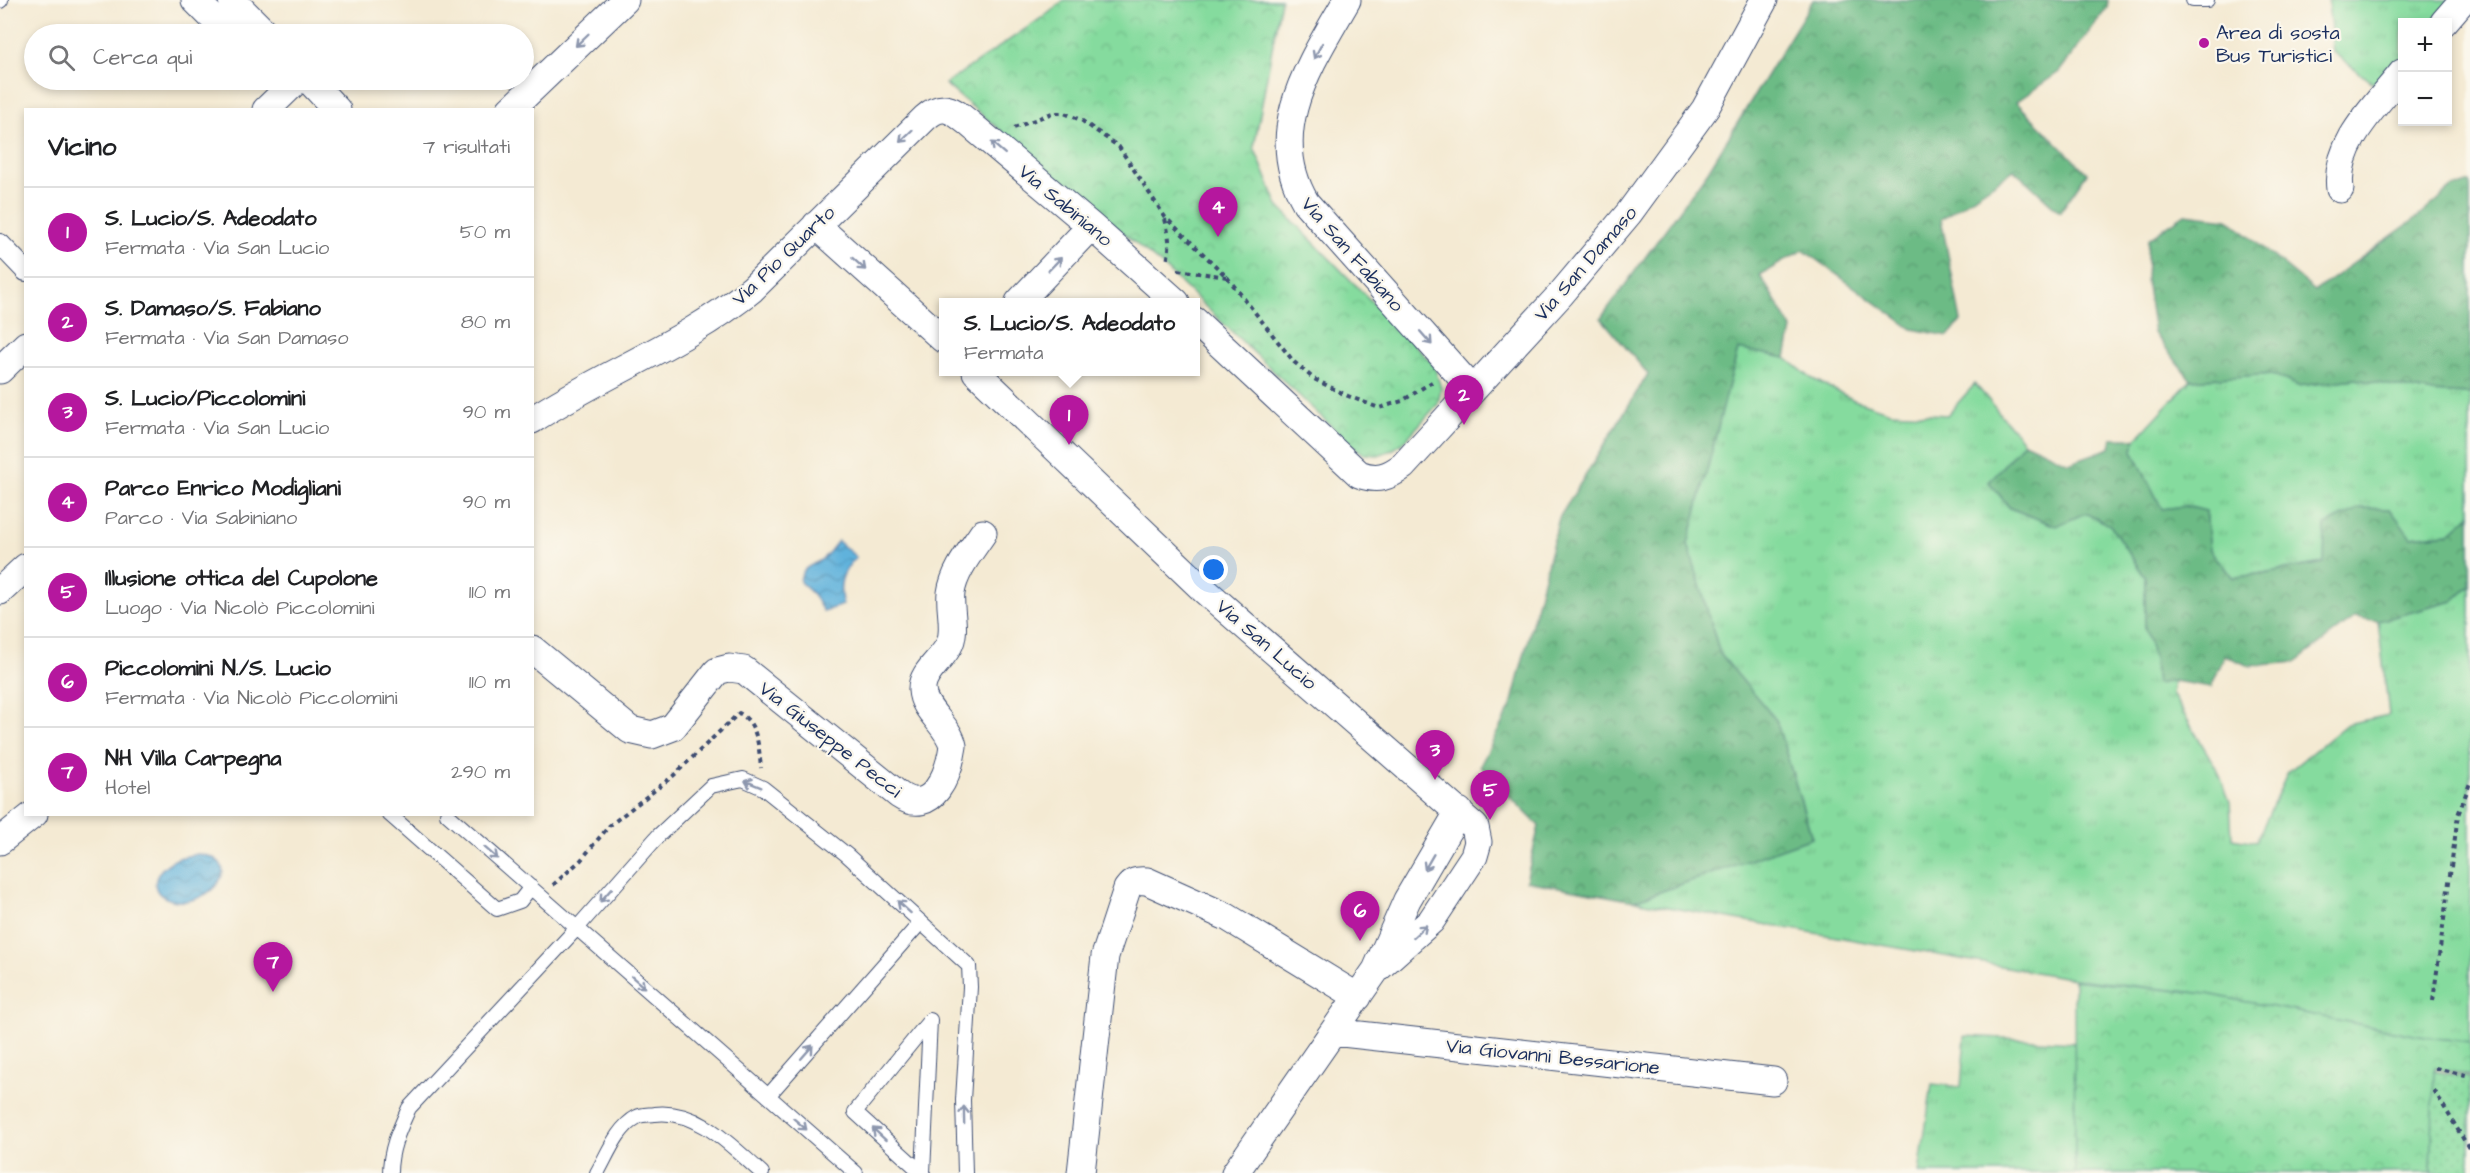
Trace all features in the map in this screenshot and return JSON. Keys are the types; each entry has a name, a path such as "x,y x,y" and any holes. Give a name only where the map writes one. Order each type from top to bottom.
{"street":[{"path":"195,0 219,24"},
{"path":"232,0 256,24"},
{"path":"534,87 625,0"},
{"name":"Via San Fabiano","path":"1347,0 1303,80 1295,101 1289,154 1295,184 1305,203 1473,390"},
{"name":"Via San Damaso","path":"1200,326 1359,474 1380,478 1398,469 1561,294 1629,213 1705,109 1764,0"},
{"path":"2447,18 2463,0"},
{"path":"2340,189 2340,166 2346,147 2398,79"},
{"path":"318,90 335,108"},
{"path":"512,108 531,90"},
{"name":"Via Pio Quarto","path":"534,419 699,327 731,306 752,289 925,117 934,110 943,108 953,111"},
{"name":"Via Sabiniano","path":"953,111 1091,226 1170,298"},
{"path":"816,225 939,335"},
{"path":"1024,298 1091,226"},
{"path":"0,244 24,268"},
{"path":"0,370 24,347"},
{"name":"Via San Lucio","path":"980,376 1204,590 1459,811 1477,831 1478,842 1473,856 1431,921 1376,970 1358,997"},
{"name":"Via Giuseppe Pecci","path":"534,651 630,730 652,735 673,727 717,671 729,668 744,670 899,795 911,801 924,800 932,796 942,784 952,746 946,731 924,699 923,683 950,645 952,586 957,573 983,533"},
{"path":"0,591 24,569"},
{"path":"0,842 32,816"},
{"path":"1081,1173 1105,956 1127,889 1136,881 1147,881 1227,917 1358,997 1235,1173"},
{"name":"Via Giovanni Bessarione","path":"1333,1032 1773,1081"}],"lane":[{"path":"2193,0 2207,0"},
{"path":"390,1173 390,1160 396,1135 409,1108 577,928 658,835 711,786 743,779 763,788 847,855 969,966 970,987 963,1100 965,1173"},
{"path":"391,816 497,909 520,901 536,891"},
{"path":"449,816 856,1173"},
{"path":"768,1096 921,922"},
{"path":"930,1020 922,1173 855,1112 930,1020"},
{"path":"597,1173 621,1131 638,1116 666,1113 690,1119 714,1131 762,1173"}],"path":[{"path":"1004,132 1052,114 1064,113 1081,120 1119,147 1165,217 1227,277 1294,362 1314,379 1379,408 1402,401 1438,378"},
{"path":"1165,217 1170,251 1165,268"},
{"path":"1176,269 1227,277"},
{"path":"536,891 581,860 609,826 673,776 739,713 746,717 759,742 763,788"},
{"path":"2433,1001 2458,815 2470,783"},
{"path":"2434,1068 2470,1076"},
{"path":"2434,1090 2470,1150"}],"green space":[{"path":"1064,0 1281,0 1254,147 1278,206 1434,365 1441,388 1438,404 1403,443 1378,455 1364,454 1349,443 1200,301 1200,298 1197,298 1165,268 945,84"},
{"path":"1813,0 2108,0 2107,8 2059,72 2016,102 2087,173 2060,212 2014,170 1941,219 1961,321 1948,336 1912,329 1803,250 1760,275 1792,329 1786,358 1738,349 1688,544 1720,654 1776,720 1812,838 1634,901 1526,881 1539,826 1480,766 1511,706 1559,518 1648,374 1601,318 1708,171"},
{"path":"2328,0 2451,0 2435,18 2398,18 2398,62 2377,86 2333,52"},
{"path":"2470,182 2470,394 2429,392 2355,379 2298,386 2272,374 2191,380 2154,333 2146,279 2148,239 2185,214 2228,219 2315,291 2419,216 2452,188"},
{"path":"1738,349 1786,358 1811,378 1854,400 1890,412 1947,415 1975,384 2024,442 1989,482 2010,508 2056,526 2085,513 2110,525 2145,577 2145,629 2154,657 2157,683 2174,681 2172,694 2218,771 2230,802 2232,838 2256,842 2288,772 2347,724 2389,715 2378,621 2453,601 2470,585 2470,1042 2418,1036 2207,994 2074,979 1634,901 1812,838 1776,720 1720,654 1688,544"},
{"path":"2272,374 2298,386 2355,379 2429,392 2470,394 2470,515 2450,533 2410,537 2390,509 2324,563 2233,578 2210,550 2206,511 2186,506 2162,509 2133,451 2135,440 2191,380"},
{"path":"2112,438 2135,440 2133,451 2162,509 2186,506 2206,511 2210,550 2233,578 2324,563 2325,525 2360,508 2390,509 2411,537 2450,533 2470,515 2470,585 2453,601 2378,621 2355,617 2296,662 2249,666 2225,655 2211,687 2174,681 2157,684 2154,657 2145,629 2145,577 2110,525 2085,513 2056,526 2010,508 1989,482 2024,442 2069,463 2110,448"},
{"path":"2074,980 2207,994 2418,1036 2470,1042 2470,1076 2435,1068 2431,1173 2075,1173"},
{"path":"1965,1036 2075,1042 2075,1173 1919,1173 1932,1084 1961,1087"},
{"path":"2434,1071 2470,1078 2470,1173 2431,1173"}],"water":[{"path":"838,541 856,557 842,579 843,605 823,611 813,594 800,582 801,577 804,570 824,557"},
{"path":"198,854 213,858 221,864 223,873 219,881 202,896 190,900 178,901 162,896 155,886 158,874 177,858"}],"place":[{"name":"Area di sosta Bus Turistici","path":"2204,43"},
{"name":"Parco Enrico Modigliani","path":"1218,237"},
{"name":"S. Damaso/S. Fabiano","path":"1464,425"},
{"name":"S. Lucio/S. Adeodato","path":"1069,445"},
{"name":"S. Lucio/Piccolomini","path":"1435,780"},
{"name":"Illusione ottica del Cupolone","path":"1490,820"},
{"name":"Piccolomini N./S. Lucio","path":"1360,941"},
{"name":"NH Villa Carpegna","path":"273,992"}]}
